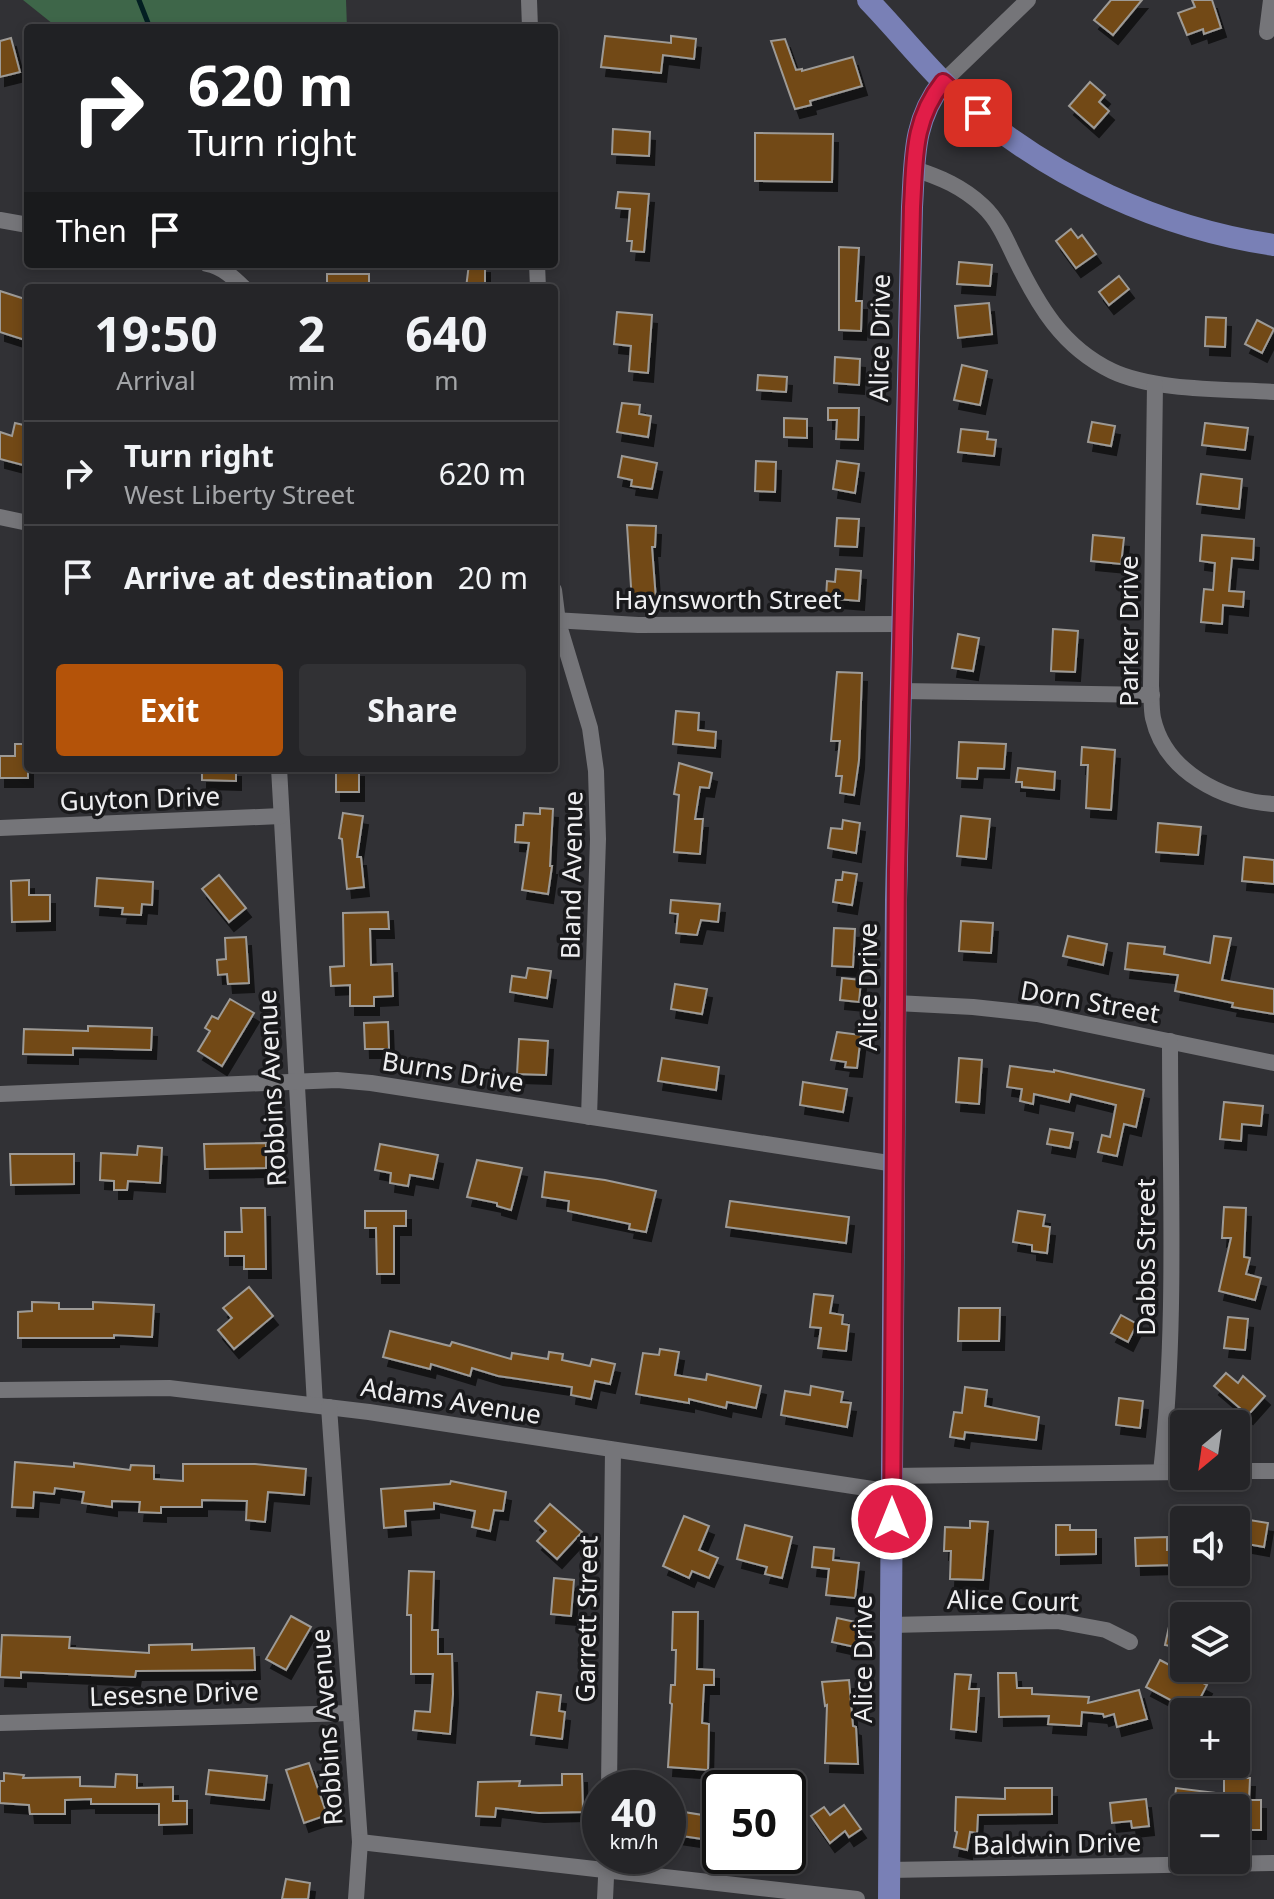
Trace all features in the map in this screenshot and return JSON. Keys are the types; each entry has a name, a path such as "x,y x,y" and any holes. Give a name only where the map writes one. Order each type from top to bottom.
{"main road":[{"path":"868,0 943,82 974,110 1024,147 1099,191 1156,216 1220,235 1274,245"},
{"name":"Alice Drive","path":"889,1899 900,691 914,169 920,124 932,97 943,82"}],"street":[{"path":"529,0 530,24"},
{"path":"943,82 1028,0"},
{"path":"1267,32 1271,0"},
{"path":"914,169 940,177 985,207 999,225 1035,299 1061,334 1080,351 1113,372 1155,384 1274,392"},
{"path":"0,220 24,224"},
{"path":"219,268 240,284"},
{"name":"Parker Drive","path":"1155,384 1153,717 1160,738 1182,768 1204,784 1234,798 1274,804"},
{"path":"0,517 24,522"},
{"name":"Haynsworth Street","path":"558,621 638,625 901,624"},
{"name":"Bland Avenue","path":"558,627 590,728 596,771 598,839 589,1117"},
{"path":"900,691 1152,695"},
{"name":"Robbins Avenue","path":"279,772 296,1082 360,1842 356,1899"},
{"name":"Guyton Drive","path":"0,828 281,816"},
{"name":"Dorn Street","path":"896,1003 1037,1014 1274,1063"},
{"name":"Dabbs Street","path":"1161,1472 1170,1333 1170,1041"},
{"name":"Burns Drive","path":"0,1094 337,1080 895,1164"},
{"name":"Adams Avenue","path":"0,1390 169,1388 322,1406 613,1450 892,1484 1170,1472"},
{"name":"Garrett Street","path":"609,1770 613,1450"},
{"path":"1250,1471 1274,1471"},
{"name":"Alice Court","path":"891,1625 1057,1621 1106,1630 1130,1642"},
{"name":"Lesesne Drive","path":"0,1723 350,1713"},
{"path":"360,1842 582,1861"},
{"name":"Baldwin Drive","path":"889,1870 1274,1863"},
{"path":"605,1899 606,1874"},
{"path":"683,1874 857,1899"}],"green space":[{"path":"23,0 346,0 347,24 53,24"}],"building":[{"path":"1111,0 1142,0 1113,35 1094,20"},
{"path":"1192,0 1212,0 1221,28 1204,34 1203,29 1187,35 1178,13 1195,7"},
{"path":"605,36 671,43 671,36 696,39 694,59 663,55 661,73 601,67"},
{"path":"11,38 20,72 0,77 0,41"},
{"path":"785,39 796,70 853,57 862,86 810,101 811,105 795,109 771,41"},
{"path":"1090,82 1105,95 1099,102 1109,111 1094,128 1069,106"},
{"path":"613,129 650,132 649,156 612,154"},
{"path":"755,133 833,134 832,182 755,181"},
{"path":"618,192 649,194 644,252 631,251 632,241 627,241 630,209 616,208"},
{"path":"1071,229 1078,238 1082,235 1096,254 1076,268 1056,241"},
{"path":"839,247 859,248 856,301 862,301 861,331 839,330"},
{"path":"959,262 992,265 990,286 957,284"},
{"path":"468,268 485,268 485,284 466,284"},
{"path":"327,274 369,274 369,284 327,284"},
{"path":"1119,276 1129,289 1109,305 1099,292"},
{"path":"0,291 24,299 24,340 0,332"},
{"path":"989,303 992,334 958,338 955,306"},
{"path":"617,312 652,315 648,373 629,371 631,346 614,344"},
{"path":"1206,317 1226,318 1225,347 1205,346"},
{"path":"1257,320 1274,329 1262,353 1245,344"},
{"path":"835,357 860,359 859,385 834,383"},
{"path":"962,365 987,371 980,405 954,400"},
{"path":"758,375 787,377 786,392 757,390"},
{"path":"622,403 640,405 639,414 651,416 648,437 617,432"},
{"path":"828,408 859,408 858,440 836,439 837,420 828,420"},
{"path":"784,418 807,419 807,438 784,437"},
{"path":"1092,422 1115,426 1111,446 1088,442"},
{"path":"15,423 24,425 23,465 0,459 0,432 12,436"},
{"path":"1205,423 1248,428 1245,450 1202,445"},
{"path":"961,429 988,432 987,439 996,440 994,456 958,452"},
{"path":"622,456 657,463 652,489 631,486 632,480 618,477"},
{"path":"756,461 776,462 775,492 755,491"},
{"path":"837,461 859,464 855,493 833,489"},
{"path":"1201,474 1242,479 1239,509 1197,504"},
{"path":"837,518 859,519 857,547 835,546"},
{"path":"627,525 656,526 655,547 652,547 656,600 632,602"},
{"path":"1093,535 1124,538 1121,564 1091,561"},
{"path":"1202,535 1254,539 1253,560 1232,558 1229,591 1244,592 1243,607 1223,605 1222,624 1201,622 1204,589 1213,590 1215,563 1200,561"},
{"path":"836,569 861,571 859,601 826,598 827,581 835,582"},
{"path":"1053,629 1078,631 1075,672 1051,671"},
{"path":"958,634 979,638 973,671 952,668"},
{"path":"837,672 862,673 859,760 854,795 840,793 842,776 836,776 840,741 831,741"},
{"path":"676,711 699,713 698,730 716,732 715,748 673,744"},
{"path":"959,742 1006,744 1004,769 978,768 977,779 957,778"},
{"path":"15,744 24,744 24,772 28,772 28,778 0,778 0,756 15,756"},
{"path":"1082,747 1115,750 1111,810 1086,808 1088,765 1081,765"},
{"path":"679,763 712,773 709,788 700,787 695,819 703,819 700,854 674,852 679,795 674,794"},
{"path":"1018,768 1055,772 1054,790 1022,787 1022,782 1016,782"},
{"path":"202,772 236,772 236,781 202,780"},
{"path":"336,772 359,772 359,792 336,792"},
{"path":"540,808 553,809 548,894 522,890 529,843 515,842 516,825 523,825 524,813 540,814"},
{"path":"343,813 363,816 357,857 361,857 364,887 347,889 342,839 339,838"},
{"path":"961,816 990,819 986,859 957,856"},
{"path":"843,820 860,823 856,853 828,848 831,828 842,829"},
{"path":"1158,823 1201,827 1198,855 1156,852"},
{"path":"1244,857 1274,860 1274,884 1242,881"},
{"path":"843,872 857,874 852,905 833,902 836,880 842,880"},
{"path":"219,875 246,908 229,922 202,889"},
{"path":"97,878 153,882 152,905 142,904 141,915 122,914 123,908 95,906"},
{"path":"29,880 29,895 50,895 50,921 12,922 11,881"},
{"path":"671,900 720,904 718,922 701,920 697,935 676,933 678,914 670,913"},
{"path":"388,912 389,929 370,929 371,965 392,964 393,996 374,997 374,1006 350,1006 350,985 331,986 330,967 344,966 343,913"},
{"path":"961,921 993,923 991,953 959,951"},
{"path":"834,928 855,929 853,967 832,966"},
{"path":"1068,936 1107,944 1103,965 1063,956"},
{"path":"1214,936 1231,938 1222,980 1274,989 1274,1014 1232,1007 1233,1003 1175,991 1178,975 1125,969 1128,943 1165,947 1164,954 1210,963"},
{"path":"246,937 249,983 228,984 227,974 218,975 217,960 226,959 225,938"},
{"path":"528,968 551,971 547,998 510,992 512,976 526,978"},
{"path":"842,978 861,980 859,1002 840,1000"},
{"path":"675,984 707,989 702,1014 671,1009"},
{"path":"230,999 254,1013 222,1066 198,1051 210,1031 205,1028 212,1016 218,1019"},
{"path":"388,1022 389,1049 365,1049 364,1023"},
{"path":"88,1026 152,1028 151,1050 73,1048 73,1055 23,1054 24,1029 88,1031"},
{"path":"837,1032 861,1035 857,1068 845,1067 846,1062 831,1060"},
{"path":"519,1039 548,1041 546,1075 517,1074"},
{"path":"662,1058 719,1067 716,1090 658,1081"},
{"path":"959,1058 982,1060 979,1104 956,1102"},
{"path":"1010,1066 1054,1070 1144,1090 1136,1127 1124,1124 1117,1156 1098,1152 1102,1135 1110,1137 1116,1105 1071,1094 1069,1102 1034,1094 1033,1104 1020,1101 1022,1089 1007,1087"},
{"path":"803,1082 847,1089 843,1112 800,1105"},
{"path":"1224,1102 1263,1106 1261,1126 1242,1124 1241,1141 1220,1139"},
{"path":"1050,1129 1073,1133 1070,1148 1047,1144"},
{"path":"266,1143 266,1168 205,1169 204,1144"},
{"path":"380,1144 438,1155 433,1179 410,1175 408,1186 390,1183 391,1173 375,1170"},
{"path":"138,1146 162,1148 160,1183 128,1181 127,1190 114,1190 114,1181 100,1180 101,1153 137,1155"},
{"path":"10,1154 74,1154 74,1184 11,1185"},
{"path":"477,1160 522,1168 511,1210 497,1206 497,1203 467,1197"},
{"path":"545,1172 656,1191 646,1232 629,1229 630,1224 568,1211 569,1201 542,1197"},
{"path":"730,1201 849,1217 846,1243 726,1227"},
{"path":"1224,1207 1246,1208 1244,1257 1250,1258 1246,1274 1261,1278 1255,1300 1219,1291 1231,1238 1222,1238"},
{"path":"241,1208 265,1208 266,1269 244,1269 244,1256 225,1256 225,1232 242,1232"},
{"path":"365,1211 406,1211 406,1226 394,1226 394,1274 377,1274 376,1228 365,1228"},
{"path":"1018,1211 1045,1215 1043,1226 1050,1227 1047,1253 1032,1251 1032,1245 1013,1242"},
{"path":"249,1287 273,1316 234,1349 218,1330 232,1318 223,1308"},
{"path":"814,1294 833,1296 830,1313 843,1315 842,1324 849,1325 846,1351 818,1348 821,1328 810,1327"},
{"path":"32,1302 59,1303 59,1309 93,1309 93,1302 154,1305 152,1337 18,1338 18,1312 32,1311"},
{"path":"959,1308 1000,1308 999,1341 958,1341"},
{"path":"1121,1315 1137,1324 1128,1342 1111,1333"},
{"path":"1228,1317 1248,1319 1245,1350 1224,1348"},
{"path":"390,1331 450,1346 452,1342 511,1359 512,1353 548,1359 549,1352 563,1354 562,1360 590,1366 592,1359 615,1364 610,1384 595,1381 591,1399 571,1395 572,1387 498,1376 472,1368 470,1376 431,1364 430,1369 383,1357"},
{"path":"660,1349 679,1352 675,1375 706,1380 707,1374 761,1386 756,1408 727,1402 726,1408 689,1399 689,1403 636,1394 643,1353 659,1355"},
{"path":"1226,1373 1238,1383 1243,1376 1265,1396 1250,1413 1250,1410 1242,1410 1214,1386"},
{"path":"811,1386 843,1392 841,1402 851,1403 847,1427 781,1415 785,1391 810,1395"},
{"path":"965,1387 987,1390 985,1406 1039,1417 1036,1440 965,1432 964,1439 950,1437 954,1412 962,1413"},
{"path":"1119,1398 1143,1401 1140,1428 1116,1425"},
{"path":"15,1462 74,1467 74,1463 130,1470 131,1465 154,1466 154,1479 183,1481 183,1464 255,1464 306,1469 304,1495 268,1492 265,1522 246,1520 247,1501 202,1500 202,1507 161,1507 161,1513 139,1512 140,1502 112,1501 112,1507 82,1503 84,1492 55,1488 54,1494 34,1492 33,1508 12,1507"},
{"path":"451,1481 506,1492 503,1511 494,1510 490,1531 472,1527 475,1511 434,1503 434,1509 405,1511 406,1526 384,1528 381,1489 450,1484"},
{"path":"550,1504 582,1532 557,1559 537,1541 546,1531 535,1521"},
{"path":"684,1516 709,1526 699,1550 718,1558 709,1578 692,1571 689,1578 663,1566"},
{"path":"1250,1520 1268,1523 1264,1547 1250,1544"},
{"path":"970,1521 988,1522 983,1580 950,1579 951,1551 944,1551 945,1527 970,1528"},
{"path":"745,1525 792,1537 782,1578 765,1574 767,1567 737,1559"},
{"path":"1056,1525 1070,1525 1070,1530 1096,1530 1096,1554 1056,1555"},
{"path":"1167,1537 1170,1565 1136,1566 1135,1538"},
{"path":"814,1547 834,1549 833,1560 859,1563 855,1598 826,1595 829,1569 812,1567"},
{"path":"409,1571 434,1572 432,1630 438,1630 438,1654 452,1654 450,1734 413,1730 415,1711 430,1712 433,1674 411,1674 411,1615 407,1615"},
{"path":"554,1578 574,1580 571,1616 551,1614"},
{"path":"673,1612 698,1612 697,1669 714,1670 714,1685 704,1685 702,1723 709,1724 708,1770 668,1767 671,1685 675,1685 676,1650 672,1650"},
{"path":"291,1616 311,1627 286,1670 266,1659"},
{"path":"837,1618 860,1623 855,1647 832,1642"},
{"path":"1170,1622 1170,1646 1165,1645"},
{"path":"2,1635 70,1637 69,1648 149,1653 149,1645 192,1644 192,1650 254,1648 255,1670 136,1671 135,1677 21,1672 21,1678 0,1677"},
{"path":"1160,1660 1170,1665 1170,1682 1201,1682 1207,1685 1200,1698 1170,1700 1146,1687"},
{"path":"998,1673 1016,1673 1017,1688 1032,1688 1032,1694 1089,1697 1088,1703 1139,1690 1147,1719 1117,1727 1114,1714 1104,1717 1103,1714 1082,1712 1081,1726 1048,1724 1049,1716 999,1717"},
{"path":"955,1674 971,1675 969,1689 979,1689 976,1732 951,1729"},
{"path":"849,1680 858,1764 825,1763 827,1705 822,1682"},
{"path":"537,1692 561,1695 559,1711 565,1712 562,1739 531,1735"},
{"path":"309,1763 327,1815 304,1823 286,1770"},
{"path":"209,1770 267,1776 264,1800 206,1794"},
{"path":"4,1773 24,1775 23,1778 80,1777 80,1786 115,1787 116,1774 137,1775 137,1788 173,1787 173,1801 187,1801 187,1824 159,1825 159,1804 91,1804 91,1799 65,1800 65,1814 30,1814 29,1805 0,1803 0,1781 4,1781"},
{"path":"562,1774 582,1774 582,1812 539,1813 496,1808 495,1817 476,1816 478,1782 520,1781 519,1786 562,1785"},
{"path":"1224,1778 1250,1778 1249,1794 1224,1794"},
{"path":"1005,1788 1052,1788 1052,1814 978,1815 977,1833 970,1832 967,1850 954,1847 956,1797 1005,1799"},
{"path":"1176,1788 1224,1794 1175,1794"},
{"path":"1146,1799 1149,1826 1132,1828 1131,1821 1112,1823 1110,1803"},
{"path":"1250,1800 1261,1800 1261,1830 1250,1830"},
{"path":"844,1805 861,1829 849,1837 845,1831 830,1843 811,1816 824,1807 830,1815"},
{"path":"686,1812 702,1815 702,1839 686,1837"},
{"path":"286,1879 310,1883 308,1899 282,1899"}],"waterway":[{"path":"139,0 148,24"}],"route":[{"path":"892,1519 897,870 916,137 925,111 943,82 978,113"}]}
